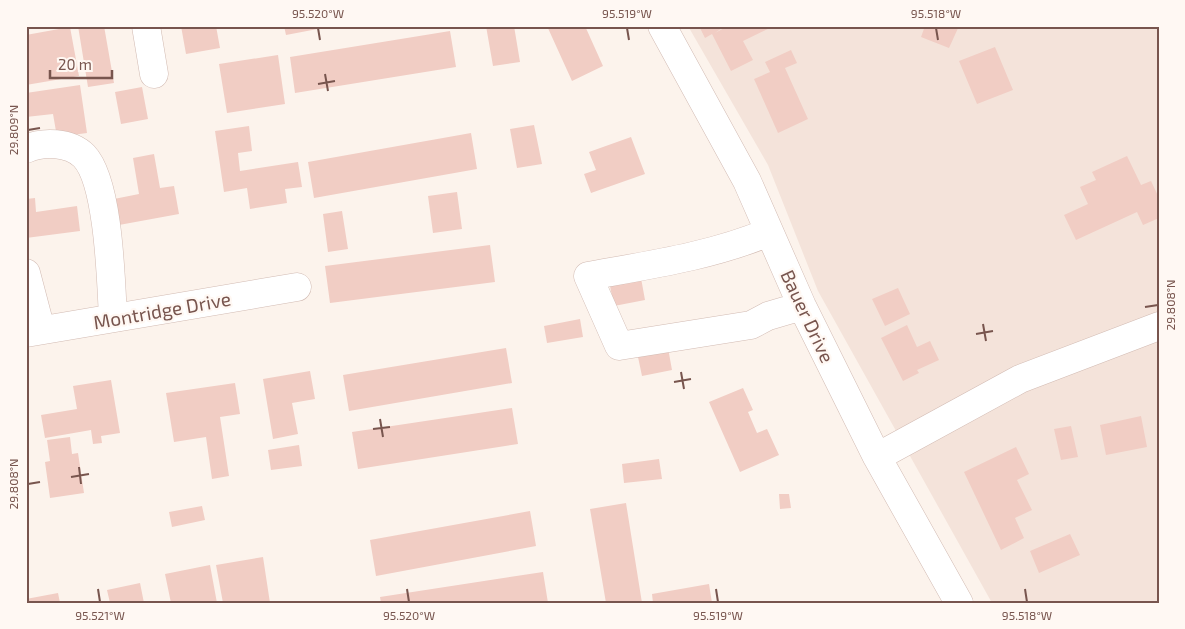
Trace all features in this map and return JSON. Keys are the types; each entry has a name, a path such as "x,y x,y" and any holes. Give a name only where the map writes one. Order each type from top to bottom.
{"street":[{"path":"146,26 154,74"},
{"name":"Bauer Drive","path":"662,26 747,181 802,306 877,457 959,603"},
{"path":"26,149 40,144 60,144 84,156 94,172 104,210 113,318"},
{"path":"769,232 740,244 701,255 588,276 619,346 751,325 768,316 802,306"},
{"path":"26,273 34,332"},
{"name":"Montridge Drive","path":"34,332 297,287"},
{"path":"877,457 1020,380 1159,326"}],"shaded area":[{"path":"688,26 1159,26 1159,603 992,603 818,291 768,165"}],"building":[{"path":"78,26 104,26 114,83 88,87"},
{"path":"181,26 216,26 220,48 186,54"},
{"path":"284,26 328,26 328,27 286,35"},
{"path":"486,26 514,26 520,62 493,66"},
{"path":"547,26 585,26 603,66 572,81"},
{"path":"699,26 725,26 715,33 728,26 774,26 743,41 753,60 731,71 712,34 705,38"},
{"path":"925,26 959,26 949,48 921,37"},
{"path":"70,27 79,76 26,85 26,35"},
{"path":"450,31 456,67 295,93 290,57"},
{"path":"995,47 1013,90 977,104 959,61"},
{"path":"791,50 797,63 785,68 808,119 778,133 754,79 770,72 765,62"},
{"path":"278,55 285,104 227,113 219,64"},
{"path":"80,85 87,133 57,137 53,114 26,117 26,93"},
{"path":"142,87 148,119 121,124 115,92"},
{"path":"534,125 542,164 517,168 510,129"},
{"path":"249,126 252,151 238,153 240,171 298,162 302,187 285,189 287,203 250,209 247,188 224,192 215,131"},
{"path":"471,133 477,169 314,198 308,162"},
{"path":"631,137 645,174 591,193 584,174 596,170 589,152"},
{"path":"154,154 160,188 174,186 179,214 119,225 114,199 139,194 133,158"},
{"path":"1127,156 1141,185 1151,181 1159,198 1159,218 1143,225 1137,212 1076,240 1064,215 1088,204 1080,187 1096,180 1092,172"},
{"path":"457,192 462,229 433,233 428,196"},
{"path":"35,198 36,212 77,206 80,231 26,238 26,199"},
{"path":"342,211 348,249 328,252 323,214"},
{"path":"490,245 495,282 330,303 325,266"},
{"path":"641,278 645,300 614,306 610,286"},
{"path":"898,288 910,314 885,326 872,299"},
{"path":"580,319 583,337 547,343 544,326"},
{"path":"907,325 917,347 930,341 939,360 917,370 919,373 903,381 881,338"},
{"path":"506,348 512,383 349,411 343,375"},
{"path":"668,348 672,370 642,376 638,357 644,356 643,353"},
{"path":"310,371 315,399 292,403 298,434 273,439 263,379"},
{"path":"111,380 120,433 101,436 102,443 93,444 91,430 45,438 41,415 77,409 73,386"},
{"path":"235,383 240,414 220,417 229,476 212,479 206,437 174,442 166,393"},
{"path":"743,388 753,410 748,412 757,433 767,429 779,455 740,472 709,402"},
{"path":"512,408 518,444 358,469 352,432"},
{"path":"1141,416 1147,447 1106,455 1100,425"},
{"path":"1071,426 1078,457 1061,460 1054,429"},
{"path":"70,437 72,454 78,453 84,493 50,498 45,462 50,461 47,440"},
{"path":"299,445 302,466 271,470 268,450"},
{"path":"1016,447 1029,474 1017,480 1032,510 1015,518 1024,538 1001,550 964,472"},
{"path":"659,459 662,479 624,483 622,464"},
{"path":"779,494 789,494 791,508 780,509"},
{"path":"626,503 642,603 606,603 590,509"},
{"path":"202,506 205,520 172,527 169,512"},
{"path":"530,511 536,546 376,576 370,540"},
{"path":"1070,534 1080,555 1039,573 1030,551"},
{"path":"263,557 270,603 223,603 216,565"},
{"path":"210,565 217,603 171,603 165,574"},
{"path":"543,572 548,603 381,603 380,597"},
{"path":"140,583 144,603 110,603 107,590"},
{"path":"709,584 712,603 653,603 652,594"},
{"path":"58,593 60,603 26,603 26,599"}]}
